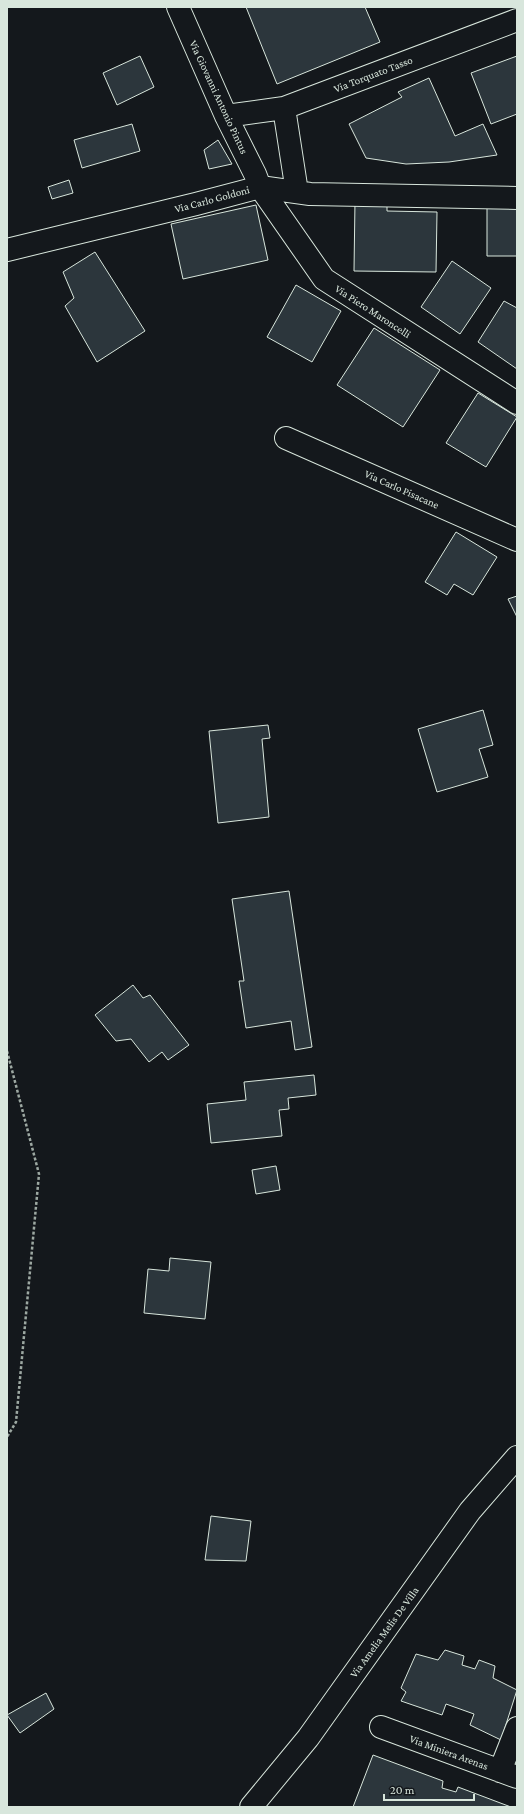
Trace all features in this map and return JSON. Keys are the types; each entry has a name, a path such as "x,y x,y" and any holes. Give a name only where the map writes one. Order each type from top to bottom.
{"street":[{"name":"Via Giovanni Antonio Pintus","path":"178,7 226,116 260,187"},
{"name":"Via Torquato Tasso","path":"226,116 284,108 517,20"},
{"path":"284,108 297,192"},
{"name":"Via Carlo Goldoni","path":"7,250 260,187 310,194 517,198"},
{"name":"Via Piero Maroncelli","path":"260,187 324,279 517,403"},
{"name":"Via Carlo Pisacane","path":"286,438 517,540"},
{"name":"Via Amelia Melis De Villa","path":"251,1807 308,1738 470,1511 517,1457"},
{"name":"Via Miniera Arenas","path":"381,1727 509,1774"},
{"path":"509,1774 517,1728"}],"path":[{"path":"7,1051 39,1174 16,1422 7,1437"}],"building":[{"path":"246,7 365,7 380,42 277,84"},
{"path":"140,56 154,87 117,105 103,73"},
{"path":"517,56 517,114 491,124 471,73"},
{"path":"429,78 455,136 483,124 497,155 449,162 406,164 366,158 349,124 402,97 398,92"},
{"path":"132,124 140,151 82,168 74,140"},
{"path":"218,140 232,164 209,169 204,150"},
{"path":"69,180 73,193 52,199 48,187"},
{"path":"355,201 387,202 387,211 437,212 436,272 354,271"},
{"path":"256,205 268,260 183,279 171,224"},
{"path":"487,207 517,207 517,256 487,256"},
{"path":"95,252 145,331 97,362 65,306 74,298 63,272"},
{"path":"452,261 491,288 460,334 421,307"},
{"path":"296,285 341,311 312,362 267,337"},
{"path":"504,301 517,308 517,369 478,342"},
{"path":"374,328 440,370 403,427 337,385"},
{"path":"478,393 517,417 486,467 446,443"},
{"path":"456,532 497,557 473,595 454,584 447,595 425,582"},
{"path":"517,596 517,617 508,599"},
{"path":"483,710 493,745 479,749 488,777 437,792 418,729"},
{"path":"268,725 270,738 262,739 269,817 218,823 209,731"},
{"path":"289,891 312,1047 295,1050 291,1021 246,1028 239,981 244,981 232,899"},
{"path":"133,985 143,998 150,995 189,1045 168,1060 162,1052 149,1062 131,1039 116,1041 95,1015"},
{"path":"314,1075 316,1095 288,1098 289,1109 279,1110 282,1136 211,1143 207,1104 246,1100 244,1082"},
{"path":"276,1166 280,1190 256,1194 252,1170"},
{"path":"170,1258 211,1262 205,1319 144,1313 148,1269 169,1271"},
{"path":"211,1516 251,1521 246,1561 205,1560"},
{"path":"445,1650 464,1656 462,1665 475,1669 479,1660 495,1666 493,1678 517,1690 501,1740 470,1725 474,1714 446,1704 442,1715 401,1701 406,1692 401,1688 416,1654 438,1660"},
{"path":"46,1693 54,1709 20,1733 7,1715"},
{"path":"373,1755 443,1781 442,1788 456,1792 458,1787 511,1807 353,1807"}]}
